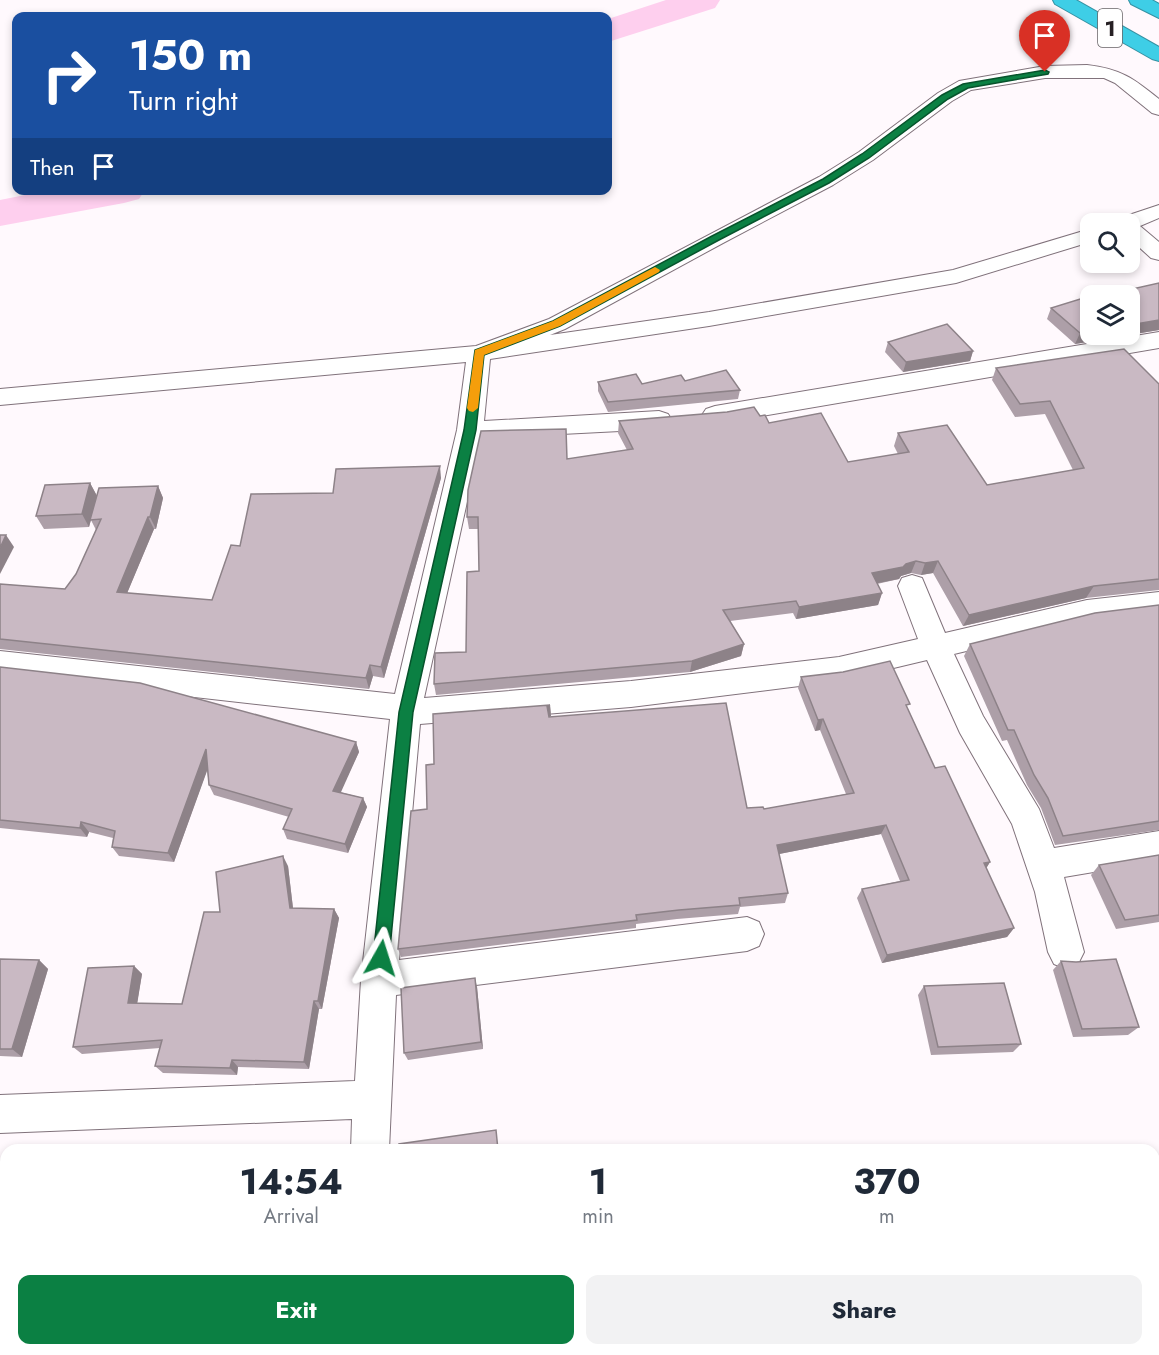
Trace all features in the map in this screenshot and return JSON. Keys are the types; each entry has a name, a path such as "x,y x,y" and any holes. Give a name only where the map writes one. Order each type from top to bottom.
{"highway":[{"name":"1","path":"1062,0 1159,55"},
{"name":"1","path":"1138,0 1159,12"}],"street":[{"path":"479,353 557,324 826,181 866,156 945,97 966,86 1045,72 1108,73 1122,79 1159,109"},
{"path":"1140,218 1159,211"},
{"path":"1140,237 1159,253"},
{"path":"0,398 479,353 709,320 956,276 1080,238"},
{"path":"470,430 687,418 1159,340"},
{"path":"370,1144 379,981 406,710 470,430 479,353"},
{"path":"912,586 936,648 971,724 1027,819 1043,865 1066,952"},
{"path":"0,663 406,710 654,692 839,669 1087,611 1159,603"},
{"path":"1043,865 1159,846"},
{"path":"379,981 747,934"},
{"path":"0,1114 372,1100"}],"building":[{"path":"1159,283 1159,320 1140,323 1140,287"},
{"path":"1080,299 1080,333 1051,308"},
{"path":"947,324 973,351 906,362 888,342"},
{"path":"1124,349 1159,384 1159,579 1094,586 969,615 938,561 925,563 916,561 903,567 872,573 882,593 799,607 796,601 723,610 744,644 692,661 434,684 435,653 466,652 467,572 479,571 478,517 467,517 468,490 481,431 566,429 567,459 633,449 619,421 727,412 754,407 760,416 765,415 769,423 821,413 848,462 909,452 898,433 947,425 987,485 1084,468 1050,401 1020,404 996,368"},
{"path":"726,370 740,390 608,402 598,382 636,374 642,384 681,375 685,381"},
{"path":"440,466 381,667 370,665 366,678 0,639 0,584 65,589 76,574 101,519 90,520 99,488 158,486 150,517 148,517 117,592 212,600 231,545 240,546 251,494 333,493 336,469"},
{"path":"90,483 82,514 36,516 45,485"},
{"path":"0,535 6,535 0,548"},
{"path":"1159,605 1159,821 1063,836 1048,798 1034,775 1014,730 1008,730 970,644 1095,613"},
{"path":"890,661 910,704 906,705 935,768 945,766 990,862 984,863 1014,928 887,955 862,889 909,880 886,825 777,845 788,893 739,898 740,905 636,915 637,920 398,949 411,811 427,809 426,765 434,764 433,714 550,705 547,706 549,717 726,703 747,808 763,807 764,809 854,793 823,719 818,720 801,677 843,672"},
{"path":"0,667 140,683 356,742 333,791 363,798 345,844 283,829 292,809 209,785 206,749 168,853 112,847 115,831 81,822 80,828 0,820"},
{"path":"1159,855 1159,915 1125,920 1099,865"},
{"path":"283,856 290,908 334,909 318,1001 314,1001 304,1062 232,1060 230,1068 155,1066 162,1040 73,1047 88,968 134,966 128,1003 182,1004 204,912 220,912 216,872"},
{"path":"0,959 39,960 12,1049 0,1049"},
{"path":"1116,959 1139,1027 1082,1029 1061,961"},
{"path":"475,978 481,1042 404,1053 401,988"},
{"path":"1004,983 1021,1044 938,1047 924,986"},
{"path":"496,1130 497,1144 399,1144"}],"waterway":[{"path":"612,30 702,0"},
{"path":"0,213 97,195"}],"slow traffic":[{"path":"473,408 479,353 557,324 655,270"}],"route":[{"path":"381,958 406,712 470,430 479,353 557,324 826,181 866,156 945,97 966,86 1045,72"}]}
